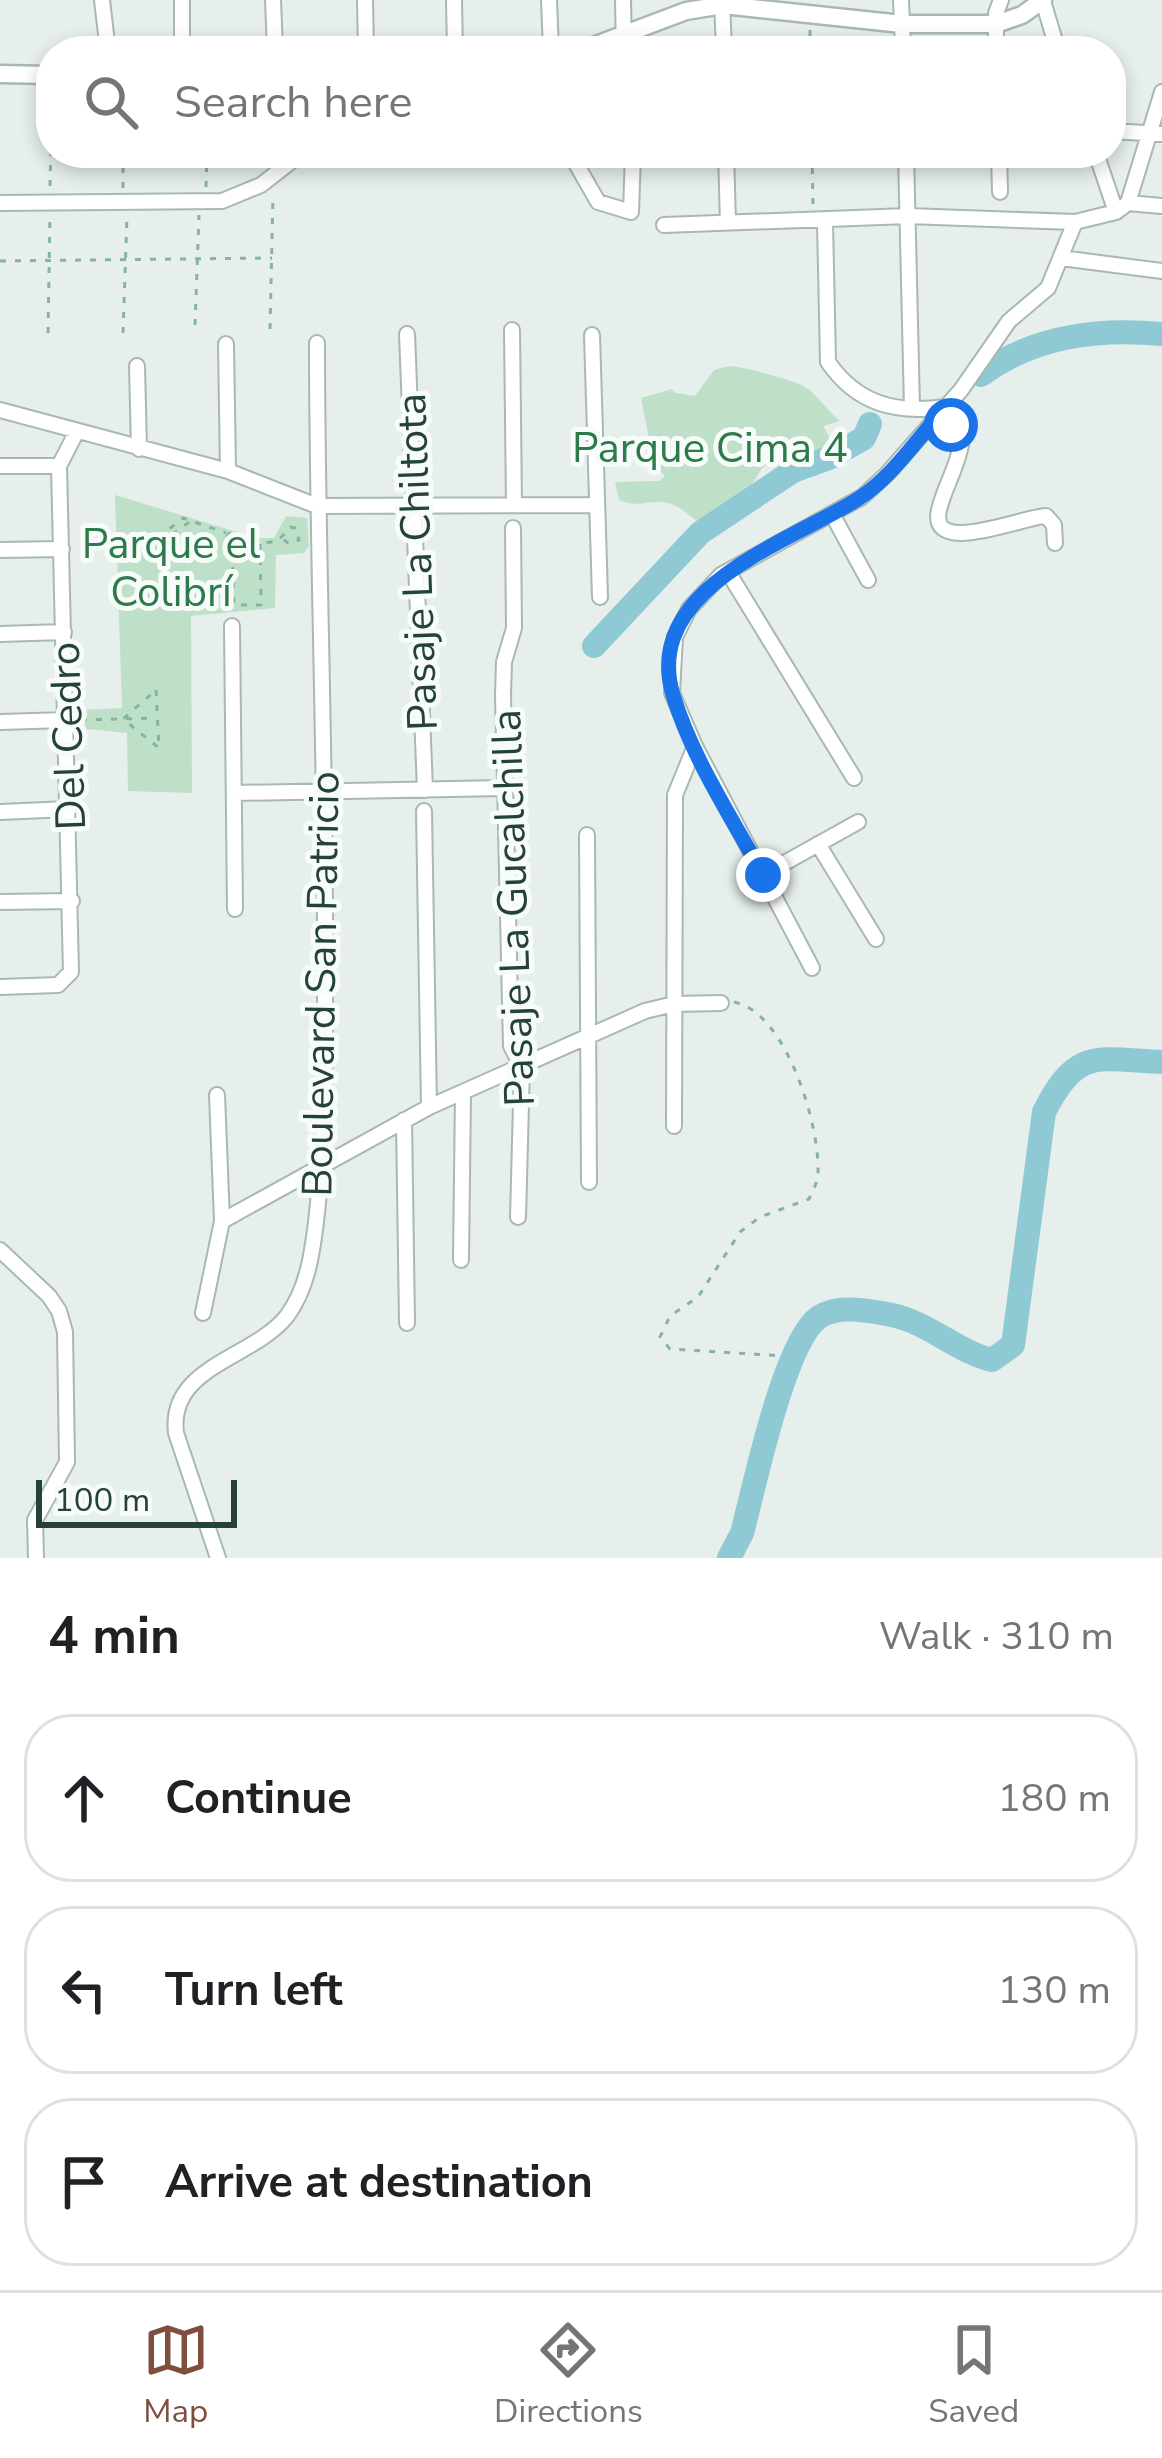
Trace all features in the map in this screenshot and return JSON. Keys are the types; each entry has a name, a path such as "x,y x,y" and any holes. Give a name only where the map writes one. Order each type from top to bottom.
{"street":[{"path":"102,0 106,36"},
{"path":"182,0 182,36"},
{"path":"273,0 274,36"},
{"path":"365,0 366,36"},
{"path":"454,0 455,36"},
{"path":"549,0 550,36"},
{"path":"622,0 624,36"},
{"path":"902,0 902,36"},
{"path":"996,36 1000,0"},
{"path":"639,36 686,11 723,3 810,8 902,24 996,24 1022,15 1043,0 1054,36"},
{"path":"723,3 724,36"},
{"path":"0,74 36,75"},
{"path":"1122,207 1155,134 1162,92"},
{"path":"0,203 203,202 245,194 283,168"},
{"path":"579,168 598,202 631,212 632,168"},
{"path":"726,168 728,223"},
{"path":"906,168 912,408"},
{"path":"999,168 1000,192"},
{"path":"1103,168 1122,207"},
{"path":"664,225 908,216 1075,222 1122,207 1162,206"},
{"path":"819,220 828,362 862,398 883,407 943,410"},
{"path":"812,968 694,746 672,693 675,637 688,609 728,572 874,486 943,410 1009,321 1048,288 1075,222"},
{"path":"1061,258 1162,271"},
{"path":"512,330 514,505"},
{"name":"Pasaje La Chiltota","path":"407,334 425,790"},
{"path":"592,335 600,596"},
{"name":"Boulevard San Patricio","path":"218,1558 174,1416 188,1386 276,1328 290,1313 312,1256 322,1166 326,791 317,343"},
{"path":"226,344 228,471"},
{"path":"137,366 139,449"},
{"path":"0,410 228,471 317,506 598,505"},
{"path":"943,410 961,446 938,513 942,528 950,535 965,534 1046,516 1054,525 1055,544"},
{"name":"Del Cedro","path":"0,987 58,985 71,972 59,466 76,433"},
{"path":"0,466 59,466"},
{"path":"832,514 868,580"},
{"name":"Pasaje La Gucalchilla","path":"513,528 514,628 504,662 502,695 511,1046 522,1067 518,1217"},
{"path":"0,550 62,549"},
{"path":"728,572 854,778"},
{"path":"232,626 235,909"},
{"path":"0,634 64,632"},
{"path":"0,722 66,720"},
{"path":"674,1126 675,795 694,746"},
{"path":"234,793 504,788"},
{"path":"0,812 69,809"},
{"path":"424,811 429,1107"},
{"path":"763,875 858,822"},
{"path":"587,835 590,1182"},
{"path":"818,844 876,939"},
{"path":"0,902 72,901"},
{"path":"222,1221 429,1107 645,1011 674,1004 721,1003"},
{"path":"461,1260 463,1091"},
{"path":"203,1313 222,1221 217,1095"},
{"path":"404,1120 407,1323"},
{"path":"0,1250 50,1296 65,1332 67,1462 35,1520 36,1558"}],"path":[{"path":"49,333 51,168"},
{"path":"123,333 124,168"},
{"path":"195,325 206,168"},
{"path":"814,168 819,220"},
{"path":"270,329 273,176"},
{"path":"0,261 272,258"},
{"path":"189,522 226,533 230,542 241,536 260,544"},
{"path":"260,544 261,605 234,605 232,548 281,540"},
{"path":"156,690 160,748 123,719 156,690"},
{"path":"66,720 158,718"},
{"path":"721,1003 739,1002 758,1010 778,1036 816,1137 819,1178 809,1199 760,1217 740,1232 698,1297 670,1316 660,1336 670,1349 784,1356"}],"green space":[{"name":"Parque Cima 4","path":"729,366 779,377 810,390 840,421 823,426 839,454 817,463 813,457 793,471 786,461 770,463 738,499 697,521 670,504 619,500 615,482 659,481 665,476 654,463 641,398 672,389 695,396 714,370"},
{"name":"Parque el Colibrí","path":"115,495 257,538 274,538 286,516 307,518 309,546 304,553 276,555 275,608 191,616 192,793 128,791 127,733 86,729 83,710 122,708"}],"waterway":[{"path":"981,375 1022,351 1067,338 1114,332 1162,334"},
{"path":"594,646 700,533 793,471 864,438 870,424"},
{"path":"729,1558 742,1533 782,1384 806,1331 827,1313 855,1310 905,1319 992,1360 1013,1345 1044,1112 1078,1067 1104,1059 1162,1062"}],"route":[{"path":"763,875 694,746 672,693 675,637 688,609 721,575 862,497 940,414 951,425"}]}
